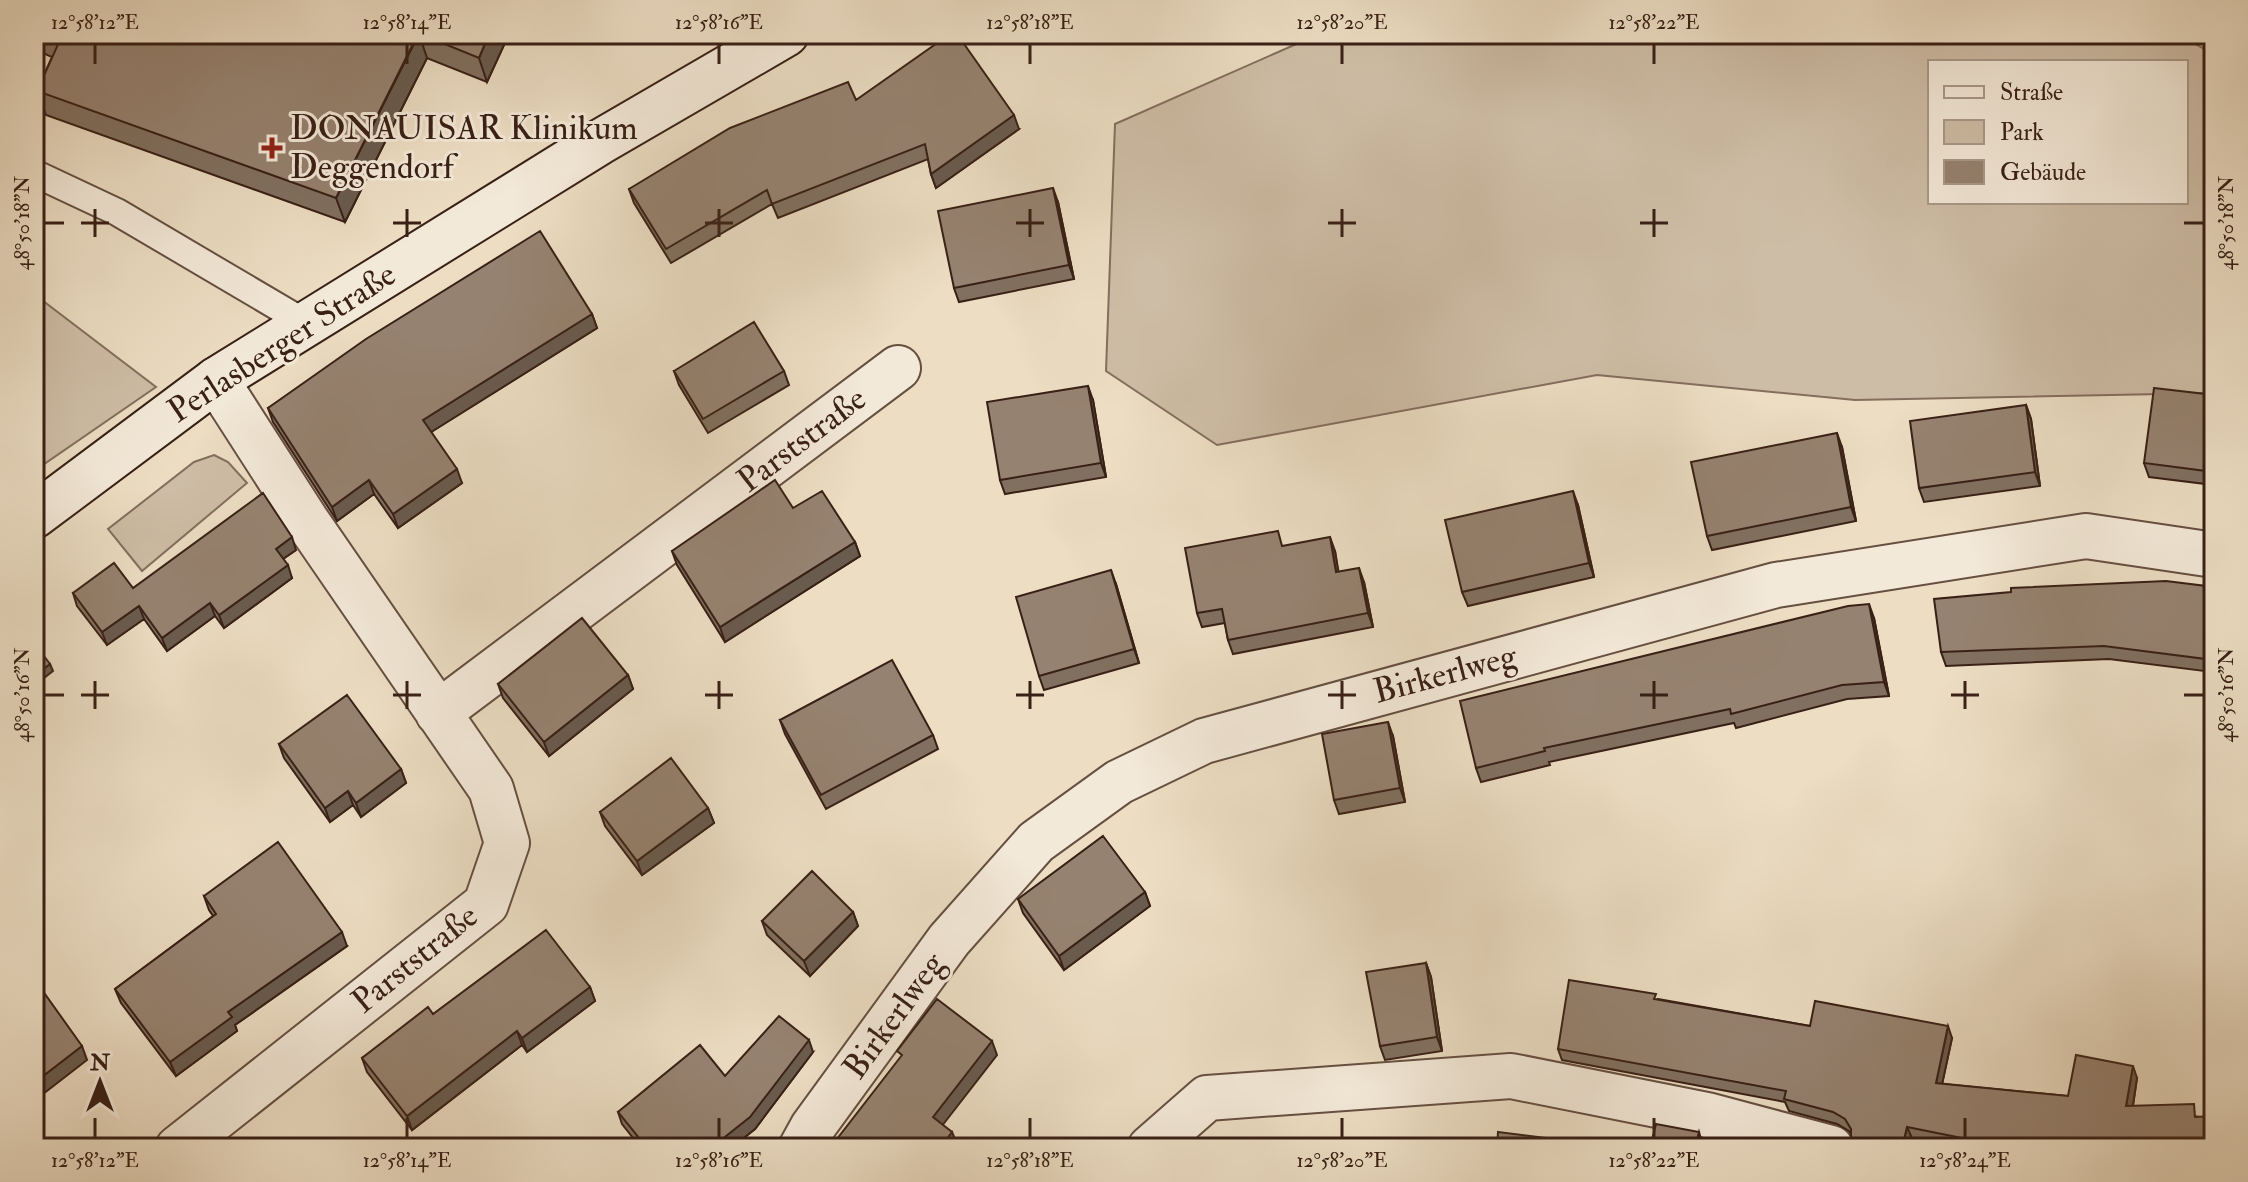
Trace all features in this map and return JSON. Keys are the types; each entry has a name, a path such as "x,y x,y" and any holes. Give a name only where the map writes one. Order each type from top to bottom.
{"street":[{"name":"Perlasberger Straße","path":"34,516 216,380 600,142 786,34"},
{"name":"Parststraße","path":"438,713 898,368"},
{"name":"Parststraße","path":"178,1148 486,904 507,843 491,789 240,421 216,380"},
{"name":"Birkerlweg","path":"801,1148 812,1128 949,940 1036,842 1119,782 1204,741 1300,712 1776,585 2086,536 2214,555"},
{"path":"1150,1148 1207,1098 1511,1076 1707,1115 1831,1148"}],"lane":[{"path":"34,173 117,212 307,324"}],"green space":[{"path":"1319,34 2177,34 2214,54 2214,393 1855,400 1597,375 1217,445 1106,371 1115,124"},
{"path":"34,294 156,387 34,471"},
{"path":"214,455 228,462 247,483 142,571 108,529 194,462"}],"building":[{"path":"46,34 418,34 336,198 37,91 60,40"},
{"path":"420,34 489,34 479,58"},
{"path":"950,34 957,34 1014,115 931,174 925,144 772,204 767,190 666,249 629,189 730,128 848,82 856,100"},
{"path":"1053,188 1069,265 954,288 938,211"},
{"path":"540,231 592,314 423,420 457,469 393,514 369,480 332,507 268,408 366,339"},
{"path":"754,322 784,371 703,419 674,371"},
{"path":"1088,386 1101,463 1000,480 987,402"},
{"path":"2154,388 2214,395 2214,472 2144,463"},
{"path":"2026,405 2035,472 1919,488 1910,421"},
{"path":"1837,433 1851,507 1707,536 1691,462"},
{"path":"775,480 793,508 822,491 855,542 720,627 672,551"},
{"path":"1573,491 1589,563 1462,592 1445,520"},
{"path":"263,493 292,537 276,549 288,565 219,615 210,603 162,638 139,606 102,632 73,593 114,563 133,588"},
{"path":"1278,531 1282,546 1330,537 1336,572 1359,568 1368,613 1228,640 1222,609 1197,613 1185,548"},
{"path":"1111,570 1134,649 1039,676 1016,597"},
{"path":"2166,581 2214,587 2214,660 2104,646 1941,652 1934,599 2011,592 2011,588"},
{"path":"1869,604 1884,682 1842,685 1731,714 1730,709 1544,748 1545,751 1476,768 1460,701 1848,606"},
{"path":"582,618 628,675 544,742 498,684"},
{"path":"34,643 50,664 34,676"},
{"path":"892,660 933,735 821,795 780,720"},
{"path":"347,695 401,769 356,803 348,791 325,808 279,744"},
{"path":"1388,722 1400,788 1334,800 1322,734"},
{"path":"671,758 708,808 637,861 600,812"},
{"path":"1103,836 1145,892 1059,956 1018,899"},
{"path":"278,842 342,932 228,1012 232,1017 170,1062 115,989 216,914 204,896"},
{"path":"812,871 853,912 804,961 762,921"},
{"path":"546,930 590,987 522,1038 517,1031 407,1116 362,1058 428,1007 433,1014"},
{"path":"1426,963 1437,1037 1380,1046 1366,972"},
{"path":"1569,980 1656,994 1654,999 1810,1026 1815,1001 1948,1026 1936,1083 2068,1096 2076,1055 2133,1066 2126,1106 2194,1104 2195,1117 2214,1116 2214,1148 1997,1148 1997,1145 1907,1127 1902,1148 1848,1148 1851,1129 1845,1119 1833,1112 1784,1099 1786,1091 1558,1049"},
{"path":"34,981 82,1046 34,1083"},
{"path":"937,999 992,1041 933,1117 952,1132 940,1148 830,1148 902,1055 897,1051"},
{"path":"779,1016 809,1040 750,1117 711,1148 647,1148 618,1112 700,1045 725,1076"},
{"path":"1656,1124 1699,1132 1695,1148 1650,1148"},
{"path":"1498,1132 1585,1143 1585,1148 1497,1148"}],"place":[{"name":"DONAUISAR Klinikum Deggendorf","path":"272,148"}]}
